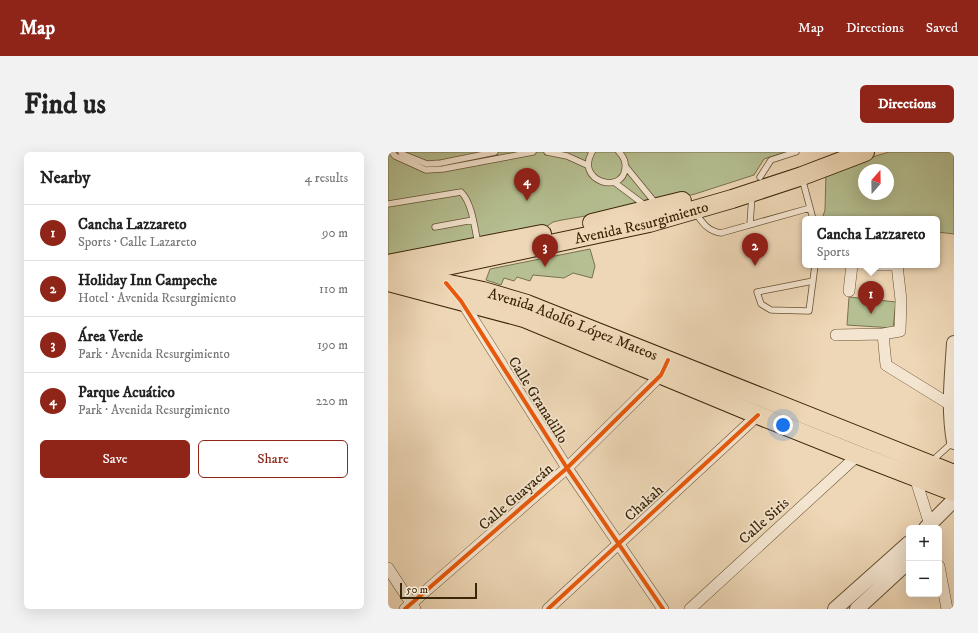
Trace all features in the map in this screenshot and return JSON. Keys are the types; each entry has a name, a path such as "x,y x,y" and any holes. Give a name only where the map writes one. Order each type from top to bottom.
{"main road":[{"name":"Avenida Resurgimiento","path":"388,264 480,253 649,223 694,210 833,152"},
{"name":"Avenida Resurgimiento","path":"388,278 406,275 570,228 717,192 802,176 865,152"},
{"path":"480,253 476,270 476,278 483,291"},
{"name":"Avenida Adolfo López Mateos","path":"388,271 483,291 527,304 664,368 758,415 858,456 954,492"},
{"name":"Avenida Adolfo López Mateos","path":"388,282 524,318 954,474"}],"street":[{"path":"849,290 852,268"},
{"path":"836,335 883,334 900,331 901,300 897,268"},
{"name":"Calle Granadillo","path":"446,283 461,301 567,468 664,609"},
{"path":"883,334 886,365 952,407"},
{"path":"954,343 952,407 954,441"},
{"name":"Calle Guayacán","path":"411,607 567,468 664,368"},
{"name":"Chakah","path":"548,609 758,415"},
{"name":"Calle Siris","path":"690,609 858,456"},
{"path":"915,477 930,525"},
{"path":"933,525 954,500"},
{"path":"934,525 954,505"},
{"path":"835,609 906,546"},
{"path":"857,609 906,564"},
{"path":"388,568 411,607"},
{"path":"942,582 947,609"}],"lane":[{"path":"392,152 395,156 426,170 443,170 533,152"},
{"path":"401,152 402,154 427,164 441,163 495,152"},
{"path":"547,152 567,156 588,165"},
{"path":"592,152 588,159 591,174 606,183 614,182 620,179 625,173 625,160 621,153"},
{"path":"750,224 756,185 771,160 796,152"},
{"path":"626,167 654,208"},
{"path":"802,176 812,216"},
{"path":"614,182 654,208"},
{"path":"388,204 461,192 473,220 480,253"},
{"path":"694,210 705,226 713,232 721,233 810,208"},
{"path":"435,227 473,220"},
{"path":"812,281 757,292 761,304 771,310 809,311 812,281 815,268"},
{"path":"929,464 954,441"}],"green space":[{"path":"388,152 785,152 764,159 754,175 695,194 637,207 553,222 540,231 388,260"},
{"path":"889,152 954,152 954,234 940,232 940,216 823,216 825,210 826,171"},
{"path":"590,249 595,266 592,278 573,273 564,278 533,275 530,281 517,277 514,281 504,278 501,285 486,280 490,269"},
{"path":"849,297 896,302 893,328 847,325"}],"cycle path":[{"path":"446,283 461,301 567,468 663,609"},
{"path":"405,609 567,468 661,375 668,360"},
{"path":"548,609 758,415"}],"place":[{"name":"Parque Acuático","path":"527,201"},
{"name":"Holiday Inn Campeche","path":"755,266"},
{"name":"Área Verde","path":"545,267"},
{"name":"Cancha Lazzareto","path":"871,314"}]}
